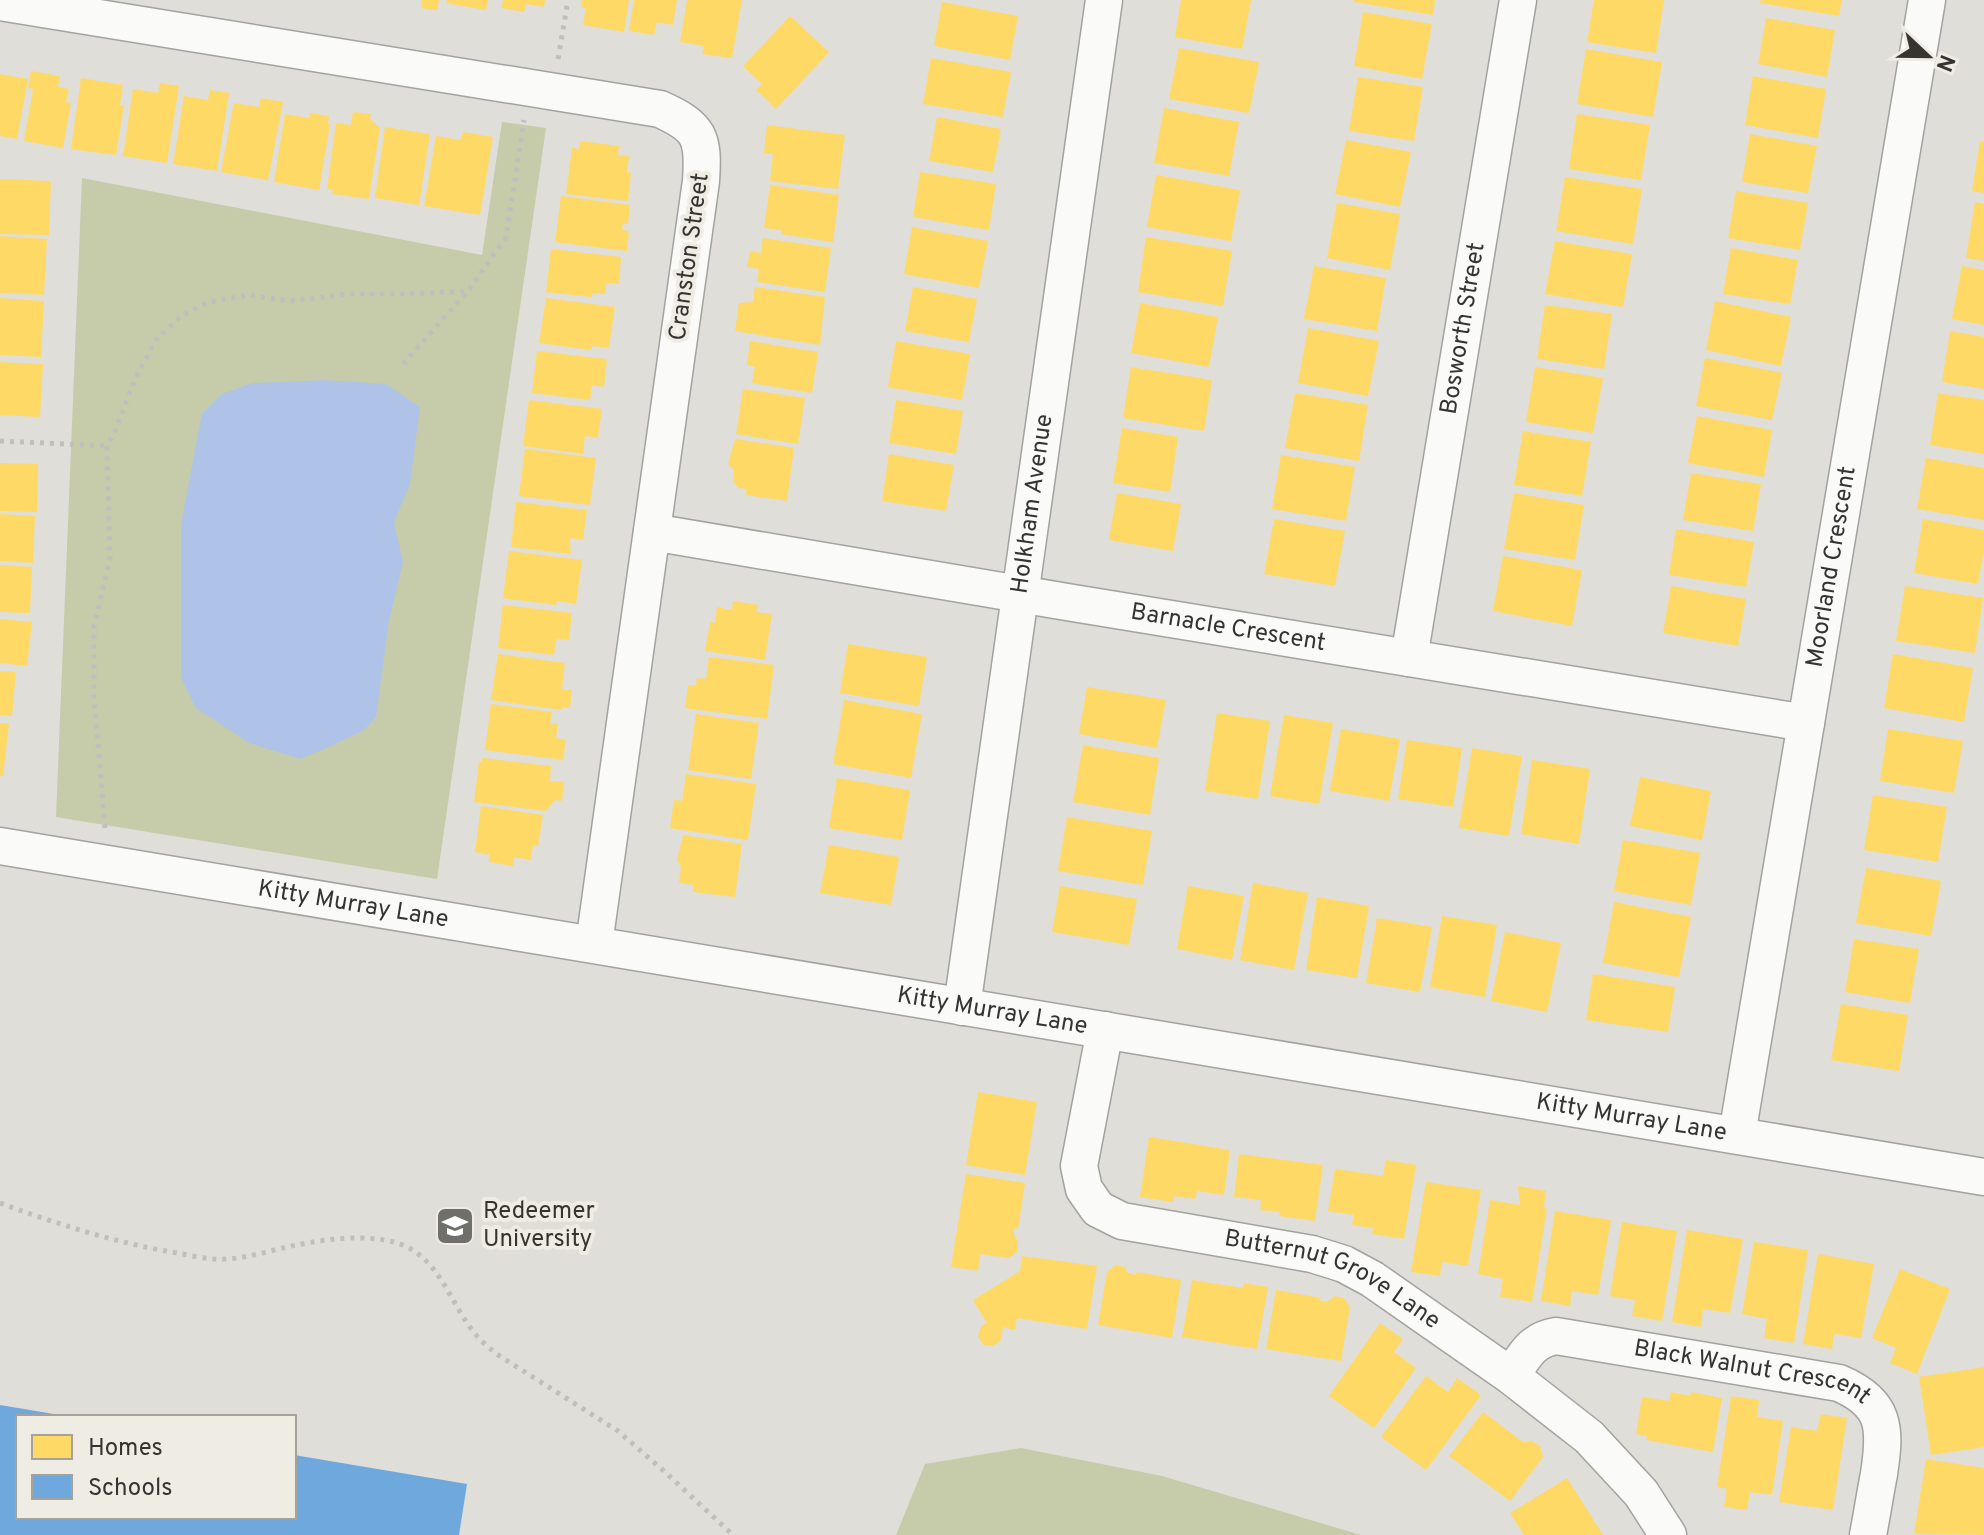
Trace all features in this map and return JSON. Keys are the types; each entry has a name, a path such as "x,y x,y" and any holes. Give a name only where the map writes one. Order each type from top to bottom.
{"street":[{"name":"Holkham Avenue","path":"962,1007 1104,0"},
{"name":"Bosworth Street","path":"1409,658 1518,0"},
{"name":"Moorland Crescent","path":"1737,1135 1927,0"},
{"name":"Cranston Street","path":"0,2 660,109 680,118 697,132 703,154 702,167 594,944"},
{"name":"Barnacle Crescent","path":"652,532 1806,723"},
{"name":"Kitty Murray Lane","path":"0,846 1984,1177"},
{"name":"Butternut Grove Lane","path":"1105,1030 1079,1166 1084,1189 1098,1209 1122,1221 1312,1254 1344,1264 1372,1279 1511,1376 1589,1437 1641,1493 1668,1535"},
{"name":"Black Walnut Crescent","path":"1511,1376 1533,1346 1543,1338 1556,1336 1839,1383 1859,1391 1872,1404 1881,1422 1883,1445 1868,1535"}],"path":[{"path":"558,59 568,0"},
{"path":"403,364 468,291 506,237 526,111"},
{"path":"105,828 94,697 94,626 110,559 107,446 135,379 156,340 181,316 209,302 250,295 288,301 350,294 468,291"},
{"path":"0,441 107,446"},
{"path":"0,1203 131,1244 213,1259 342,1240 377,1239 393,1241 409,1248 432,1266 477,1337 495,1353 618,1431 733,1535"}],"green space":[{"path":"502,122 546,128 437,879 56,817 82,178 482,255"},
{"path":"1021,1448 1162,1476 1361,1535 896,1535 925,1464"}],"water":[{"path":"325,380 386,384 420,407 410,484 394,522 403,562 389,621 376,717 364,730 300,759 249,743 196,708 181,678 181,524 202,413 222,394 252,383"}],"building: Homes":[{"path":"422,0 439,0 437,10 421,8"},
{"path":"447,0 488,0 486,10 446,3"},
{"path":"503,0 545,0 544,7 526,4 524,12 501,8"},
{"path":"582,0 629,0 624,32 583,25 586,8 581,8"},
{"path":"634,0 677,0 673,25 657,22 654,35 629,31"},
{"path":"687,0 742,0 732,58 702,54 704,46 680,42"},
{"path":"1181,0 1251,0 1242,49 1175,37"},
{"path":"1354,0 1435,0 1433,15"},
{"path":"1594,0 1664,0 1656,53 1587,42"},
{"path":"1761,0 1842,0 1839,16 1760,3"},
{"path":"942,2 1018,16 1010,60 934,46"},
{"path":"1363,12 1432,24 1422,79 1354,66"},
{"path":"790,16 829,52 776,109 756,90 762,84 743,66"},
{"path":"1766,18 1835,30 1827,77 1758,64"},
{"path":"1179,48 1259,62 1249,113 1169,99"},
{"path":"1586,49 1662,62 1653,117 1577,104"},
{"path":"931,58 1011,72 1003,117 923,104"},
{"path":"31,71 60,76 58,87 69,89 66,102 71,103 63,148 24,141 33,89 28,88"},
{"path":"0,74 28,79 17,139 0,136"},
{"path":"1753,76 1826,89 1818,138 1745,125"},
{"path":"1358,77 1423,87 1414,141 1349,131"},
{"path":"81,78 123,85 120,105 124,105 116,155 71,149"},
{"path":"160,83 179,86 167,163 123,156 133,89 158,93"},
{"path":"210,90 229,93 217,171 173,164 184,96 208,100"},
{"path":"261,98 283,102 268,180 221,172 234,103 259,107"},
{"path":"1164,108 1239,122 1229,176 1154,163"},
{"path":"353,112 371,114 370,119 380,128 369,199 332,194 333,190 327,189 336,123 351,125"},
{"path":"310,113 329,116 330,124 319,190 274,182 285,114 309,118"},
{"path":"1577,114 1650,125 1641,180 1569,169"},
{"path":"937,117 1001,129 993,172 929,161"},
{"path":"767,125 845,135 838,189 770,181 773,154 764,153"},
{"path":"385,127 430,134 419,205 375,198"},
{"path":"463,132 493,137 480,215 424,206 436,136 461,140"},
{"path":"1750,134 1817,146 1808,193 1742,182"},
{"path":"1346,140 1411,152 1400,207 1335,194"},
{"path":"580,141 619,146 618,155 629,156 628,201 566,194 572,148 579,149"},
{"path":"1980,141 1984,142 1984,193 1972,191"},
{"path":"920,172 996,184 989,230 913,217"},
{"path":"1156,175 1240,190 1231,241 1147,227"},
{"path":"1565,177 1642,189 1633,244 1556,231"},
{"path":"0,179 51,181 49,235 0,234"},
{"path":"770,185 839,195 833,242 781,234 781,230 764,228"},
{"path":"1736,191 1808,203 1800,250 1728,238"},
{"path":"561,196 630,205 628,224 623,223 622,230 629,231 627,251 555,242"},
{"path":"1975,202 1984,204 1984,261 1966,258"},
{"path":"1337,203 1400,214 1390,270 1327,258"},
{"path":"912,227 988,241 979,288 904,274"},
{"path":"0,236 47,239 44,295 0,293"},
{"path":"1146,237 1232,251 1223,306 1138,292"},
{"path":"763,238 831,248 825,292 757,282 759,269 747,267 750,251 761,253"},
{"path":"1555,241 1632,254 1623,307 1545,294"},
{"path":"1731,248 1798,260 1790,304 1723,294"},
{"path":"551,249 621,257 619,284 606,283 605,294 592,293 591,297 546,292"},
{"path":"1314,266 1386,278 1377,331 1304,319"},
{"path":"1962,266 1984,270 1984,325 1952,319"},
{"path":"755,287 825,297 820,345 735,331 739,303 753,302"},
{"path":"913,287 977,299 969,342 905,331"},
{"path":"0,298 44,301 41,357 0,355"},
{"path":"546,298 615,307 609,348 592,346 591,350 539,343"},
{"path":"1715,301 1791,317 1781,366 1706,350"},
{"path":"1140,303 1218,317 1209,367 1131,353"},
{"path":"1545,305 1612,314 1604,369 1537,359"},
{"path":"1308,328 1379,341 1368,396 1298,383"},
{"path":"1950,331 1984,337 1984,389 1942,382"},
{"path":"750,341 818,352 812,393 752,383 755,367 747,365"},
{"path":"896,341 970,354 962,400 888,387"},
{"path":"537,351 607,359 604,387 592,385 590,400 532,393"},
{"path":"1705,358 1782,373 1772,420 1696,406"},
{"path":"0,362 43,364 40,417 0,415"},
{"path":"1131,367 1212,380 1204,431 1123,418"},
{"path":"1535,367 1603,378 1593,433 1526,422"},
{"path":"743,389 805,398 798,444 736,434"},
{"path":"1295,393 1368,405 1359,461 1285,448"},
{"path":"1938,393 1984,400 1984,454 1930,445"},
{"path":"529,400 602,409 598,438 585,436 583,454 523,446"},
{"path":"896,400 963,411 956,454 889,443"},
{"path":"1697,416 1772,430 1764,477 1688,463"},
{"path":"1122,428 1178,437 1170,492 1113,483"},
{"path":"1523,431 1591,442 1582,496 1514,485"},
{"path":"735,439 794,448 787,501 746,495 747,489 738,488 733,481 734,470 728,464"},
{"path":"525,449 596,458 590,505 519,496"},
{"path":"889,454 954,465 946,511 882,501"},
{"path":"1281,455 1355,467 1346,521 1272,509"},
{"path":"1926,458 1984,468 1984,520 1917,509"},
{"path":"0,463 38,464 37,512 0,511"},
{"path":"1691,473 1761,484 1753,531 1683,520"},
{"path":"1117,493 1181,504 1173,551 1109,540"},
{"path":"1514,493 1584,505 1575,560 1504,549"},
{"path":"516,502 587,510 583,540 570,538 571,554 511,547"},
{"path":"0,514 35,516 33,563 0,561"},
{"path":"1274,519 1345,531 1335,586 1264,574"},
{"path":"1923,519 1984,530 1978,584 1914,573"},
{"path":"1676,529 1754,542 1746,587 1669,575"},
{"path":"509,551 582,560 576,604 557,601 556,605 503,598"},
{"path":"1503,556 1582,570 1572,626 1493,611"},
{"path":"0,565 32,567 30,613 0,612"},
{"path":"1671,586 1746,599 1738,646 1663,633"},
{"path":"1905,586 1983,598 1975,653 1896,641"},
{"path":"733,601 758,605 756,612 772,614 765,660 705,651 710,622 715,623 717,607 732,610"},
{"path":"503,605 572,613 569,640 556,639 554,655 498,648"},
{"path":"0,619 32,622 27,666 0,663"},
{"path":"848,644 927,657 919,706 840,693"},
{"path":"498,654 565,663 562,689 572,690 570,708 562,707 562,710 491,700"},
{"path":"1893,654 1973,668 1964,722 1884,708"},
{"path":"709,657 774,665 767,719 685,708 688,685 696,686 697,678 706,679"},
{"path":"0,671 16,672 12,716 0,715"},
{"path":"1087,687 1166,700 1157,748 1079,734"},
{"path":"844,700 922,714 911,778 833,764"},
{"path":"491,704 552,712 550,723 558,724 556,738 566,740 563,760 485,750"},
{"path":"1217,713 1270,721 1258,799 1205,791"},
{"path":"696,714 759,723 751,779 688,770"},
{"path":"1284,715 1333,723 1319,804 1270,796"},
{"path":"0,723 9,724 3,776 0,776"},
{"path":"1341,729 1400,739 1389,801 1330,791"},
{"path":"1888,729 1963,741 1954,793 1880,781"},
{"path":"1407,740 1462,748 1453,807 1398,799"},
{"path":"1083,745 1159,758 1150,815 1073,802"},
{"path":"1472,748 1522,756 1509,836 1459,828"},
{"path":"482,758 551,766 550,781 564,782 562,801 555,800 546,811 474,802"},
{"path":"1532,760 1590,769 1579,844 1521,834"},
{"path":"686,774 756,784 748,840 670,828 674,800 682,801"},
{"path":"1640,777 1711,791 1702,840 1630,826"},
{"path":"837,778 910,790 902,840 829,828"},
{"path":"1873,795 1947,807 1938,862 1864,850"},
{"path":"481,806 543,815 538,846 533,845 531,860 514,857 513,866 489,862 490,855 475,852"},
{"path":"1067,817 1152,831 1143,885 1058,871"},
{"path":"683,835 742,844 735,897 693,892 694,885 679,883 681,867 677,860"},
{"path":"1623,840 1700,853 1691,905 1614,891"},
{"path":"829,845 899,857 891,905 820,893"},
{"path":"1866,868 1941,881 1931,936 1856,923"},
{"path":"1253,883 1308,893 1294,970 1240,960"},
{"path":"1060,886 1137,899 1129,945 1052,932"},
{"path":"1188,886 1244,896 1232,960 1177,949"},
{"path":"1317,897 1369,906 1357,978 1306,970"},
{"path":"1614,902 1691,917 1679,977 1603,963"},
{"path":"1442,916 1497,925 1485,997 1430,987"},
{"path":"1377,918 1432,927 1420,992 1366,983"},
{"path":"1505,932 1561,943 1547,1012 1491,1001"},
{"path":"1854,939 1919,949 1910,1003 1845,992"},
{"path":"1593,974 1675,987 1668,1032 1586,1020"},
{"path":"1841,1004 1908,1015 1899,1071 1831,1060"},
{"path":"978,1092 1037,1102 1025,1175 966,1165"},
{"path":"1149,1137 1230,1150 1224,1195 1197,1191 1195,1199 1174,1196 1173,1202 1140,1197"},
{"path":"1239,1154 1323,1165 1315,1221 1279,1216 1280,1212 1260,1210 1261,1200 1234,1197"},
{"path":"1386,1160 1416,1165 1404,1239 1372,1234 1373,1228 1352,1225 1354,1215 1328,1211 1335,1169 1383,1176"},
{"path":"966,1174 1025,1183 1018,1229 1014,1228 1017,1252 1009,1258 980,1254 978,1271 951,1267"},
{"path":"1426,1182 1481,1190 1468,1266 1442,1262 1440,1276 1411,1272"},
{"path":"1518,1186 1546,1191 1544,1208 1547,1209 1532,1302 1500,1297 1503,1279 1478,1274 1490,1200 1520,1205"},
{"path":"1555,1211 1611,1220 1598,1295 1572,1291 1570,1306 1541,1301"},
{"path":"1622,1222 1677,1231 1662,1321 1632,1316 1635,1300 1610,1296"},
{"path":"1687,1230 1743,1239 1730,1313 1703,1309 1701,1327 1672,1322"},
{"path":"1754,1242 1808,1250 1794,1343 1764,1338 1767,1319 1742,1314"},
{"path":"1818,1254 1874,1264 1861,1338 1834,1334 1832,1349 1803,1344"},
{"path":"1022,1256 1097,1266 1087,1329 1017,1318 1015,1330 1003,1327 1001,1340 993,1346 983,1345 978,1336 981,1326 987,1323 973,1300 1020,1271"},
{"path":"1115,1265 1125,1267 1128,1273 1136,1275 1137,1272 1181,1280 1172,1338 1098,1325 1107,1272"},
{"path":"1900,1269 1950,1289 1917,1374 1890,1363 1896,1348 1872,1338"},
{"path":"1192,1280 1243,1288 1244,1283 1268,1287 1257,1349 1182,1337"},
{"path":"1276,1290 1321,1298 1320,1301 1327,1302 1335,1296 1344,1298 1350,1307 1341,1361 1266,1349"},
{"path":"1380,1323 1403,1339 1394,1352 1416,1368 1374,1428 1329,1396"},
{"path":"1984,1367 1984,1447 1931,1455 1919,1377"},
{"path":"1426,1376 1448,1392 1457,1378 1481,1395 1426,1470 1381,1437"},
{"path":"1671,1392 1722,1398 1713,1452 1646,1440 1647,1436 1636,1434 1642,1397 1669,1401"},
{"path":"1731,1396 1759,1400 1757,1417 1783,1421 1772,1495 1750,1492 1747,1510 1724,1507 1727,1489 1717,1487"},
{"path":"1483,1412 1523,1442 1532,1441 1540,1446 1543,1457 1510,1501 1449,1456"},
{"path":"1821,1414 1847,1418 1833,1510 1779,1502 1791,1427 1817,1431"},
{"path":"1926,1459 1984,1468 1984,1535 1914,1534"},
{"path":"1567,1478 1603,1535 1524,1535 1510,1513"}],"building: Schools":[{"path":"0,1405 60,1415 16,1415 16,1519 296,1519 296,1455 467,1484 459,1535 0,1535"}],"place":[{"name":"Redeemer University","path":"455,1226"}]}
